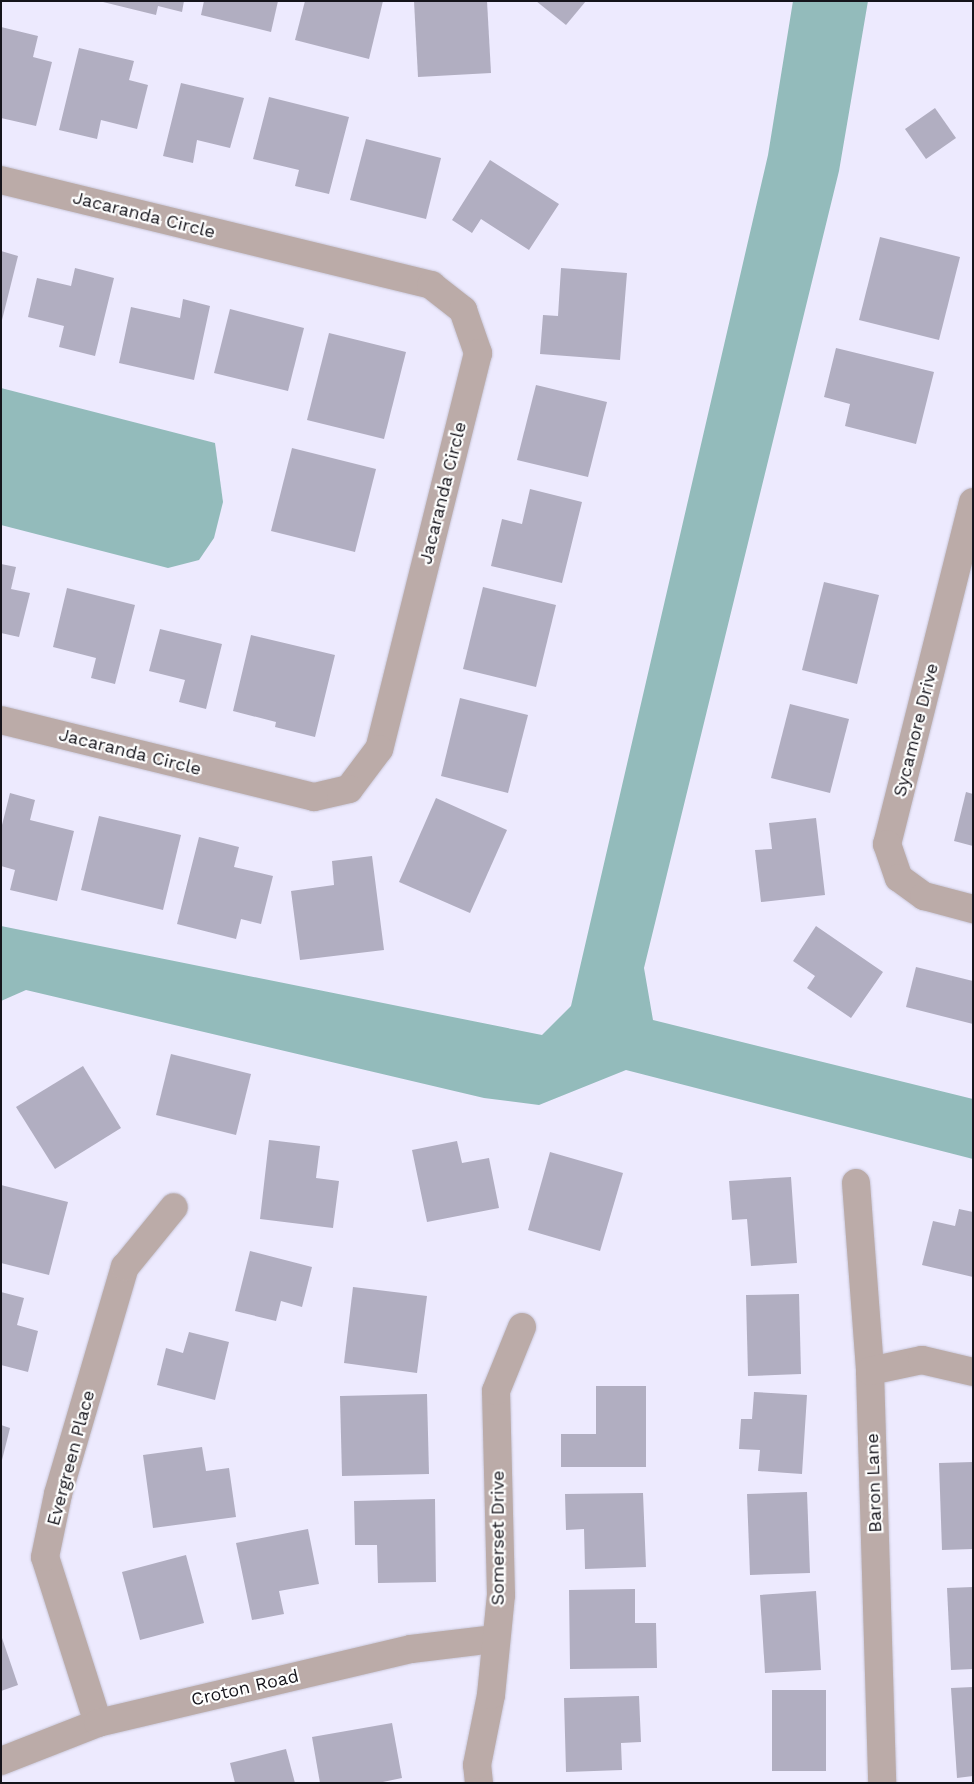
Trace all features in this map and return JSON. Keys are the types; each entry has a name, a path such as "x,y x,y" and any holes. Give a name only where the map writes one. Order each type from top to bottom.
{"street":[{"name":"Jacaranda Circle","path":"1,180 431,286 463,310 478,353 379,749 349,789 314,797 1,720"},
{"name":"Sycamore Drive","path":"972,511 887,844 899,878 924,896 973,908"},
{"name":"Baron Lane","path":"856,1183 870,1371 882,1783"},
{"name":"Evergreen Place","path":"98,1724 45,1557 58,1494 125,1266 174,1207"},
{"name":"Somerset Drive","path":"479,1783 477,1765 491,1695 500,1595 496,1391 522,1327"},
{"path":"870,1371 922,1360 973,1372"},
{"name":"Croton Road","path":"1,1762 98,1724 411,1649 495,1638"}],"shaded area":[{"path":"793,1 868,1 839,171 644,968 653,1020 973,1099 973,1159 626,1070 539,1105 484,1098 26,990 1,1001 1,926 542,1035 571,1006 768,155"},
{"path":"1,388 215,443 223,502 214,538 199,560 168,568 1,525"}],"building":[{"path":"184,1 182,12 158,6 156,15 103,2"},
{"path":"204,1 278,1 271,32 201,15"},
{"path":"305,1 383,1 369,59 295,40"},
{"path":"414,1 487,1 491,73 418,77"},
{"path":"536,1 586,1 566,25"},
{"path":"1,27 38,36 33,57 52,62 36,126 1,118"},
{"path":"79,48 134,61 129,80 148,85 137,129 101,120 97,139 59,130"},
{"path":"181,83 244,98 230,148 197,140 193,163 163,156"},
{"path":"269,97 349,117 329,194 295,186 299,170 253,159"},
{"path":"935,108 956,138 926,159 905,129"},
{"path":"366,139 441,158 426,219 350,200"},
{"path":"490,160 559,204 529,250 481,219 472,233 452,220"},
{"path":"880,237 960,257 939,340 859,320"},
{"path":"1,251 18,256 2,320 1,320"},
{"path":"75,268 114,278 95,356 59,347 64,326 28,317 37,278 71,286"},
{"path":"561,268 627,273 620,360 540,354 543,315 558,316"},
{"path":"183,299 210,306 194,380 119,363 131,307 180,318"},
{"path":"230,309 304,328 288,391 214,373"},
{"path":"329,333 406,352 384,439 307,420"},
{"path":"836,348 934,372 916,444 845,426 850,404 824,397"},
{"path":"536,385 607,402 588,477 517,460"},
{"path":"292,448 376,469 355,552 271,531"},
{"path":"530,489 582,502 562,583 491,566 502,519 522,524"},
{"path":"1,564 16,567 11,589 30,593 19,637 1,633"},
{"path":"824,582 879,595 857,684 802,670"},
{"path":"483,587 556,605 536,687 463,669"},
{"path":"67,588 135,605 115,684 91,678 96,658 53,647"},
{"path":"160,629 222,644 206,709 179,702 185,680 149,671"},
{"path":"251,635 335,655 315,737 275,727 276,722 233,711"},
{"path":"460,698 528,715 508,793 441,776"},
{"path":"790,704 849,719 830,793 771,778"},
{"path":"966,792 973,794 973,846 954,841"},
{"path":"10,793 35,800 30,820 74,831 57,901 10,890 15,870 1,866 1,829"},
{"path":"436,798 507,830 470,913 399,882"},
{"path":"99,816 181,835 163,910 81,890"},
{"path":"816,818 825,895 761,902 755,850 772,849 769,823"},
{"path":"199,837 239,847 234,867 273,876 261,924 241,919 236,939 177,924"},
{"path":"372,856 384,950 300,960 291,891 334,885 332,861"},
{"path":"816,926 883,972 851,1018 807,988 815,976 793,961"},
{"path":"916,967 973,981 973,1024 906,1007"},
{"path":"171,1054 251,1074 236,1135 156,1115"},
{"path":"83,1066 121,1128 55,1169 16,1107"},
{"path":"269,1140 320,1146 316,1178 339,1181 333,1228 260,1219"},
{"path":"457,1141 462,1163 489,1158 499,1208 427,1222 412,1150"},
{"path":"550,1152 623,1173 600,1251 528,1230"},
{"path":"791,1177 797,1263 751,1266 747,1219 732,1220 729,1181"},
{"path":"1,1185 68,1202 49,1275 1,1263"},
{"path":"959,1209 973,1212 973,1277 922,1265 933,1221 955,1226"},
{"path":"250,1251 312,1267 302,1307 281,1301 276,1321 235,1311"},
{"path":"353,1287 427,1296 417,1373 344,1363"},
{"path":"1,1292 24,1298 17,1325 38,1331 28,1372 1,1365"},
{"path":"799,1294 801,1374 748,1376 746,1295"},
{"path":"189,1332 229,1342 215,1400 157,1385 166,1348 183,1353"},
{"path":"596,1386 646,1386 646,1467 561,1467 561,1434 596,1434"},
{"path":"754,1392 807,1395 802,1474 758,1471 760,1450 739,1449 741,1419 752,1419"},
{"path":"427,1394 429,1474 342,1476 340,1396"},
{"path":"1,1425 10,1428 2,1460 1,1460"},
{"path":"202,1447 206,1471 229,1468 236,1517 153,1528 143,1455"},
{"path":"973,1462 973,1549 942,1550 939,1463"},
{"path":"807,1492 810,1573 750,1575 747,1494"},
{"path":"643,1493 646,1567 585,1569 584,1529 566,1530 565,1494"},
{"path":"435,1499 436,1582 378,1583 377,1545 355,1545 354,1501"},
{"path":"308,1529 319,1584 279,1591 284,1614 252,1620 236,1543"},
{"path":"186,1555 204,1623 140,1640 122,1572"},
{"path":"973,1587 973,1669 951,1670 947,1588"},
{"path":"635,1589 635,1623 656,1623 657,1668 570,1669 569,1590"},
{"path":"816,1591 821,1670 765,1673 760,1595"},
{"path":"1,1635 18,1685 1,1691"},
{"path":"973,1687 973,1776 957,1778 951,1688"},
{"path":"772,1690 826,1690 826,1771 772,1771"},
{"path":"639,1696 641,1742 621,1743 622,1770 566,1772 564,1698"},
{"path":"392,1723 402,1778 378,1783 320,1783 312,1737"},
{"path":"286,1749 295,1783 235,1783 230,1763"}]}
